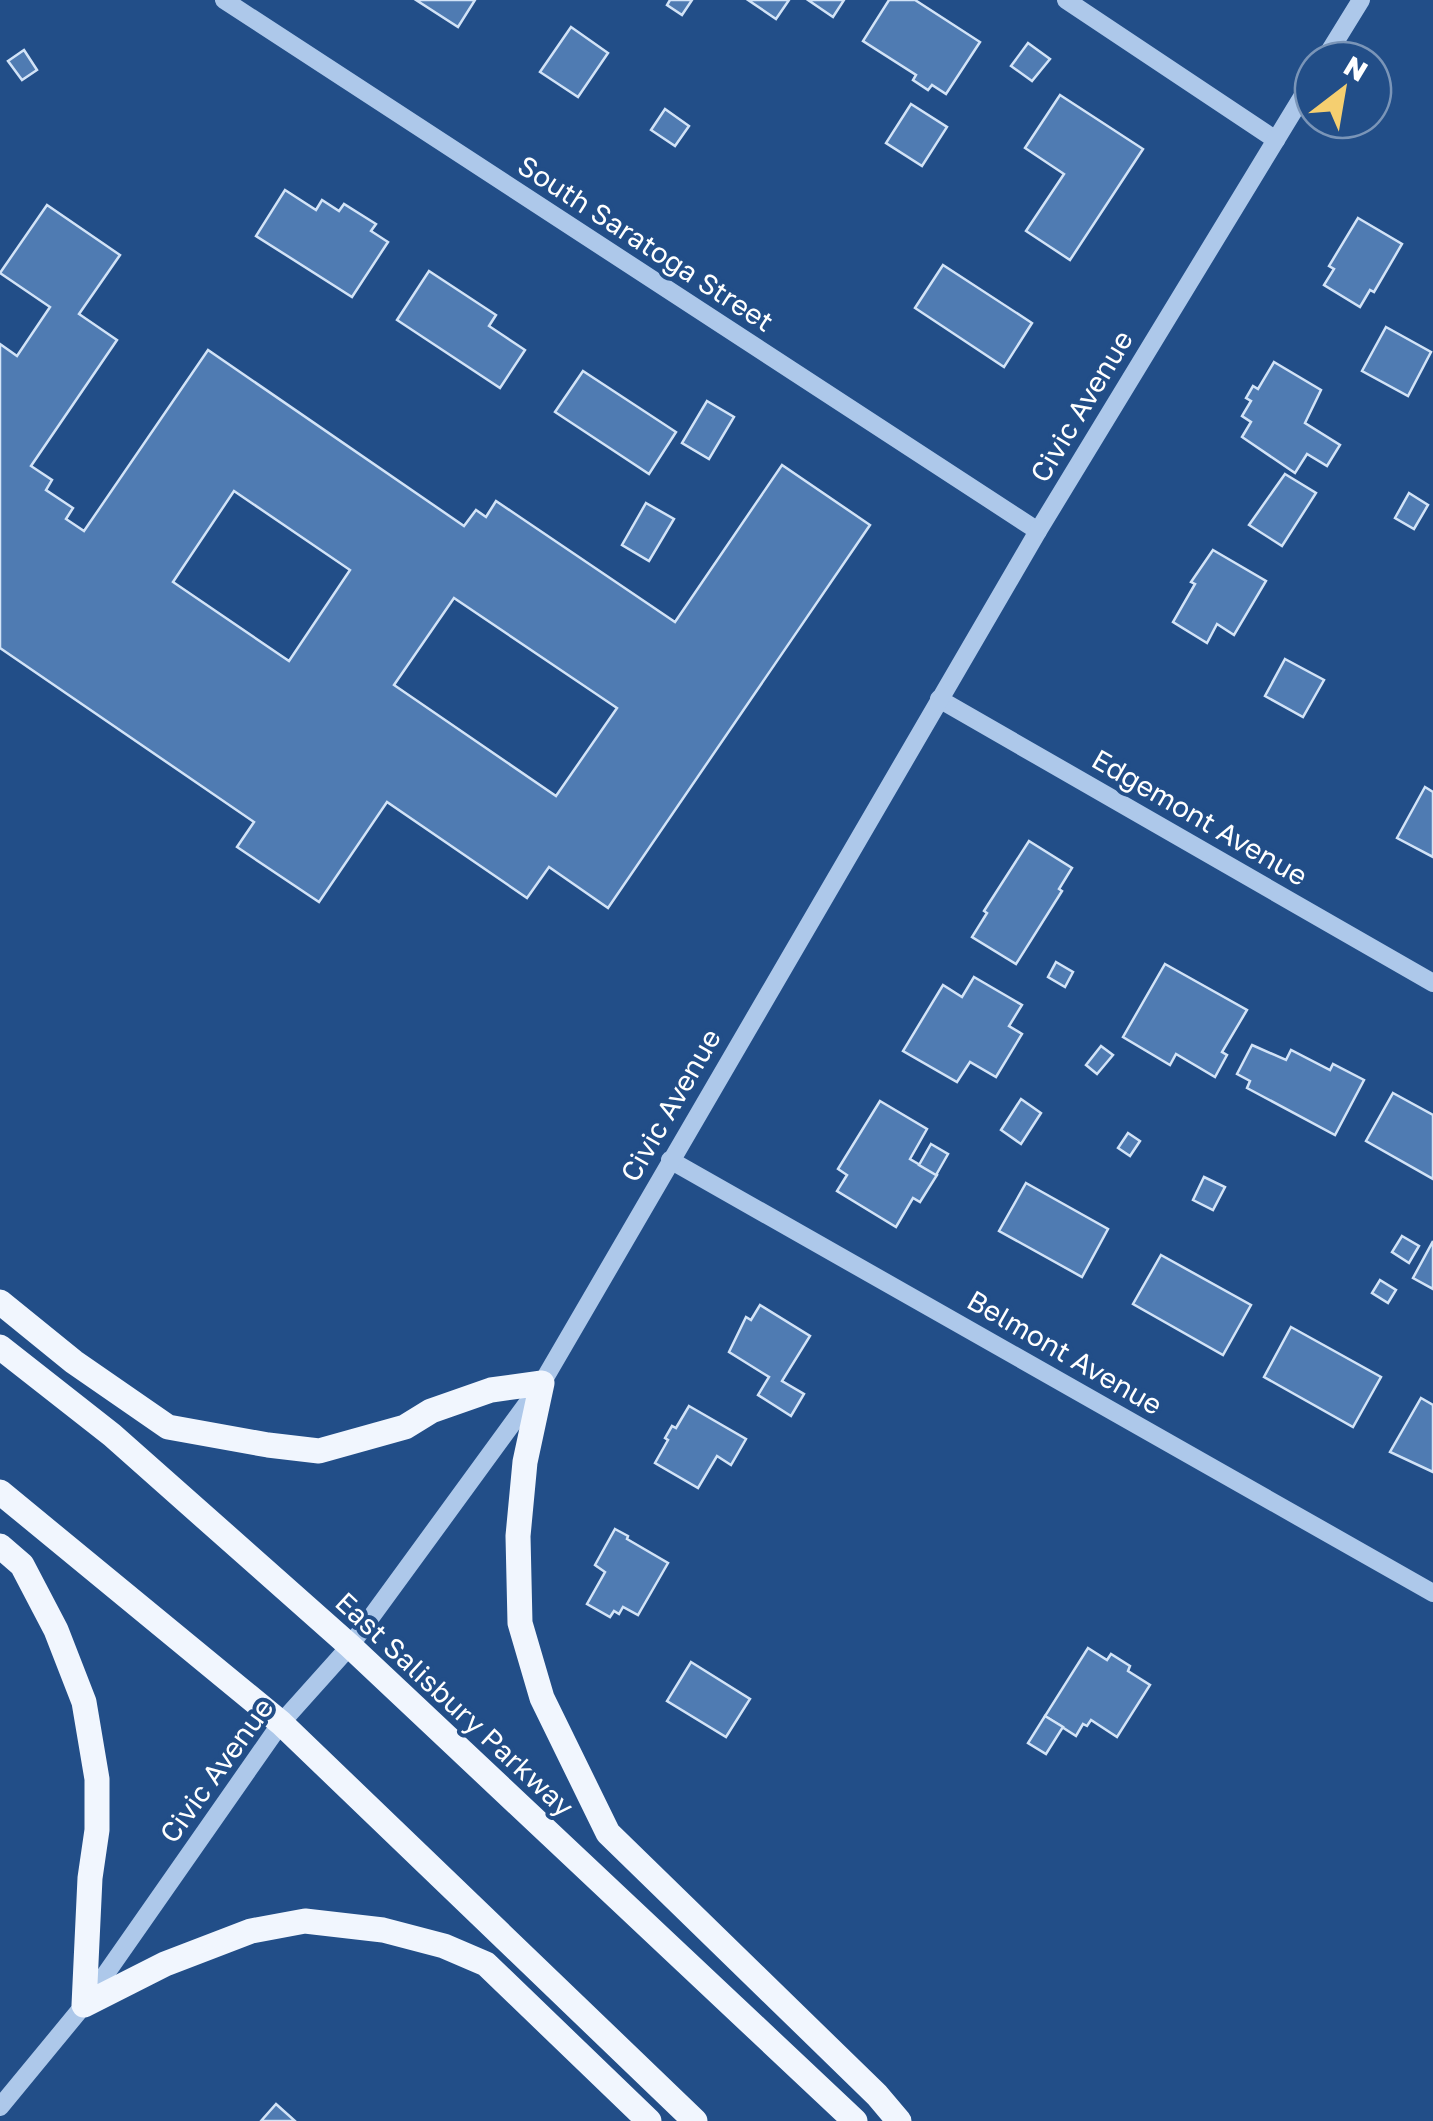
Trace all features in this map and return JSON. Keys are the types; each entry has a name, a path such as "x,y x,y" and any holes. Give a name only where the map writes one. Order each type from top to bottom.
{"main road":[{"path":"0,1302 74,1362 168,1427 268,1445 318,1451 405,1428 431,1411 491,1390 542,1382 525,1462 518,1536 520,1623 542,1698 608,1833 900,2121"},
{"name":"East Salisbury Parkway","path":"0,1347 112,1436 350,1646 855,2121"},
{"path":"0,1492 281,1724 695,2121"},
{"path":"0,1546 22,1565 56,1630 84,1702 97,1780 84,2005 165,1964 252,1931 305,1921 382,1930 444,1946 486,1964 649,2121"}],"street":[{"name":"South Saratoga Street","path":"224,0 1038,531"},
{"path":"1066,0 1276,140"},
{"path":"1336,40 1361,0"},
{"name":"Civic Avenue","path":"0,2107 84,2005 281,1724 350,1646 542,1382 1038,531 1293,112"},
{"name":"Edgemont Avenue","path":"939,699 1433,983"},
{"name":"Belmont Avenue","path":"670,1160 1433,1593"}],"building":[{"path":"416,0 475,0 458,27"},
{"path":"670,0 692,0 682,15 667,5"},
{"path":"748,0 789,0 776,19"},
{"path":"808,0 844,0 833,17"},
{"path":"889,0 915,0 980,42 946,94 932,85 928,90 913,80 916,75 863,41"},
{"path":"571,27 608,53 578,97 540,72"},
{"path":"1028,43 1050,59 1032,81 1011,66"},
{"path":"24,50 37,70 22,80 8,61"},
{"path":"1060,95 1143,149 1070,260 1026,231 1064,174 1025,148"},
{"path":"911,104 947,127 922,166 886,143"},
{"path":"665,109 689,126 675,146 651,130"},
{"path":"285,190 316,210 322,200 339,211 344,204 376,224 371,231 388,242 352,297 256,236"},
{"path":"47,205 120,255 79,314 117,340 31,466 52,480 46,490 73,508 66,519 84,531 208,350 464,526 476,510 486,517 496,501 675,622 782,465 870,525 608,908 549,867 527,898 387,802 319,902 237,847 254,822 0,648 0,344 17,356 50,307 0,273","holes":["234,491 350,570 289,661 173,582","454,598 617,708 556,796 394,685"]},
{"path":"1358,218 1402,244 1374,292 1370,290 1360,307 1324,285 1334,269 1329,266"},
{"path":"943,265 1032,323 1004,367 915,308"},
{"path":"429,271 496,315 489,326 525,350 500,388 397,320"},
{"path":"1386,327 1431,352 1408,396 1362,371"},
{"path":"1274,362 1321,390 1305,423 1340,445 1327,466 1307,454 1295,473 1242,437 1251,422 1242,416 1251,401 1246,398 1253,386 1258,389"},
{"path":"583,371 676,432 649,474 555,412"},
{"path":"707,401 734,417 709,459 682,443"},
{"path":"1285,474 1316,493 1282,546 1249,525"},
{"path":"1409,493 1428,505 1414,529 1395,518"},
{"path":"646,503 674,519 649,561 622,545"},
{"path":"1213,550 1266,581 1234,635 1217,624 1207,643 1173,622 1195,584 1191,582"},
{"path":"1285,659 1324,680 1303,717 1265,696"},
{"path":"1425,787 1433,792 1433,857 1397,838"},
{"path":"1029,841 1072,868 1016,964 972,937"},
{"path":"1056,962 1073,972 1065,987 1048,977"},
{"path":"1165,964 1247,1010 1222,1052 1227,1055 1215,1077 1176,1054 1170,1065 1123,1037"},
{"path":"974,977 1022,1005 1009,1026 1022,1034 996,1077 970,1062 957,1082 903,1051 943,985 962,997"},
{"path":"1252,1045 1286,1060 1291,1050 1330,1070 1333,1064 1364,1080 1335,1135 1247,1088 1250,1081 1237,1074"},
{"path":"1101,1046 1113,1055 1097,1074 1086,1065"},
{"path":"1393,1093 1433,1115 1433,1179 1366,1141"},
{"path":"1021,1099 1041,1113 1021,1144 1001,1130"},
{"path":"880,1101 927,1129 910,1159 937,1175 920,1202 913,1198 896,1227 837,1191 847,1175 838,1169"},
{"path":"1128,1133 1140,1141 1130,1156 1118,1148"},
{"path":"931,1144 948,1154 936,1175 919,1165"},
{"path":"1204,1177 1225,1187 1213,1210 1193,1200"},
{"path":"1026,1183 1108,1229 1082,1277 999,1231"},
{"path":"1402,1236 1419,1246 1409,1263 1392,1252"},
{"path":"1433,1241 1433,1289 1413,1278"},
{"path":"1161,1255 1251,1305 1223,1355 1133,1304"},
{"path":"1380,1280 1396,1290 1388,1303 1372,1293"},
{"path":"760,1305 810,1336 782,1381 804,1394 791,1416 758,1395 769,1377 729,1352 746,1317 751,1320"},
{"path":"1291,1327 1381,1377 1353,1427 1264,1377"},
{"path":"1421,1398 1433,1405 1433,1472 1390,1452"},
{"path":"689,1406 746,1439 731,1465 717,1456 698,1488 655,1463 672,1426 676,1428"},
{"path":"615,1529 668,1563 638,1615 623,1607 619,1614 614,1611 610,1617 587,1604 605,1572 595,1565"},
{"path":"1088,1648 1107,1660 1111,1654 1150,1685 1117,1737 1091,1720 1087,1726 1083,1724 1076,1736 1045,1716"},
{"path":"691,1662 750,1699 726,1737 667,1701"},
{"path":"1045,1716 1063,1727 1046,1754 1028,1743"},
{"path":"276,2104 295,2121 261,2121"}]}
